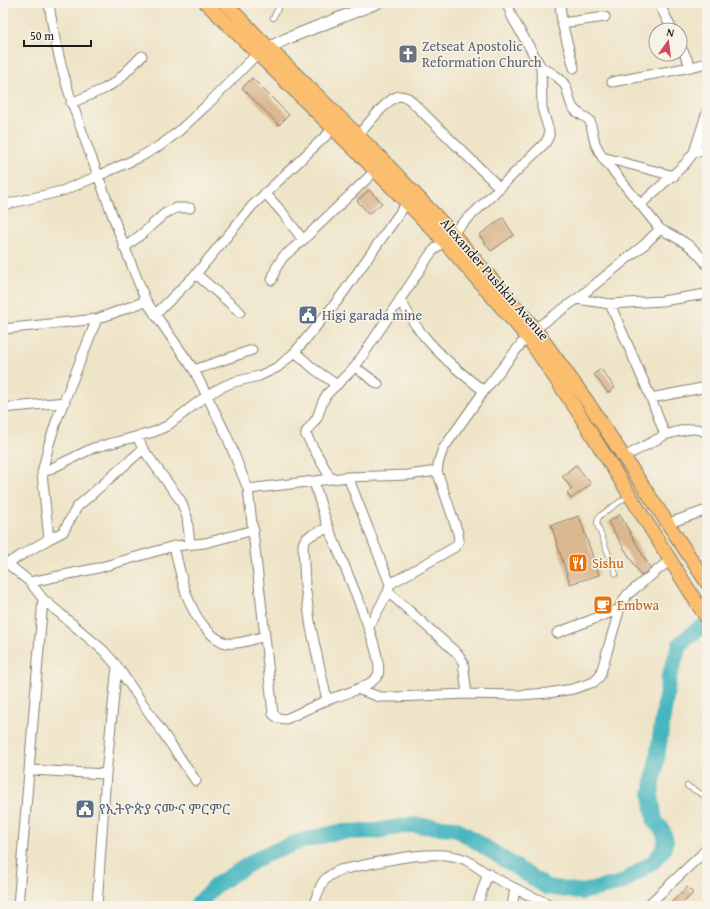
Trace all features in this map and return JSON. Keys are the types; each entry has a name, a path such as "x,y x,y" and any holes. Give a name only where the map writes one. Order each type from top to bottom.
{"main road":[{"name":"Alexander Pushkin Avenue","path":"206,3 371,167 406,204 447,237"},
{"name":"Alexander Pushkin Avenue","path":"225,3 378,155 447,237 532,333 587,401 669,523 707,583"},
{"path":"371,167 378,155"},
{"name":"Alexander Pushkin Avenue","path":"532,333 576,409 707,619"}],"street":[{"path":"49,3 52,23 71,103 124,248 146,301 194,370 207,395 226,434 248,489 254,530 273,714 278,718 286,719 327,700 357,689 375,679 380,668 369,627 328,528 314,482"},
{"path":"3,205 62,191 140,157 161,145 179,131 257,54 286,39 377,3"},
{"path":"508,3 512,17 541,67 563,82 571,106 574,110 588,118 590,121 595,143 602,157 660,229 687,243 699,254 707,265"},
{"path":"560,3 562,23 574,68"},
{"path":"659,3 668,22"},
{"path":"562,23 605,17"},
{"path":"71,103 104,89 117,81 142,56"},
{"path":"688,61 691,67"},
{"path":"612,82 707,63 707,68"},
{"path":"331,479 306,435 306,432 316,418 327,394 350,374 431,253 546,142 549,136 549,131 542,108 541,67"},
{"path":"358,135 379,110 394,98 400,96 408,98 500,188"},
{"path":"641,204 674,176 694,152 707,112"},
{"path":"155,315 196,274 252,206 333,129"},
{"path":"694,152 707,151"},
{"path":"602,157 674,176"},
{"path":"272,280 276,268 283,257 303,240 371,167"},
{"path":"265,193 282,212 303,240"},
{"path":"42,473 93,448 154,432 167,426 207,395 234,382 259,376 278,367 295,352 338,300 406,204"},
{"path":"124,248 143,234 164,214 176,208 190,208"},
{"path":"369,627 389,588 455,546 459,541 458,533 437,471 438,460 443,449 484,391 521,344 532,333 645,244 660,229"},
{"path":"196,274 240,312"},
{"path":"577,299 610,304 662,301 707,294"},
{"path":"400,299 424,337 460,373 484,391"},
{"path":"3,329 97,319 146,301"},
{"path":"610,304 651,398 665,435"},
{"path":"49,539 42,473 51,438 97,319"},
{"path":"194,370 252,350"},
{"path":"295,352 314,369 337,384"},
{"path":"355,367 378,384"},
{"path":"651,398 707,387"},
{"path":"3,408 65,402"},
{"path":"624,457 665,435 692,428 707,433"},
{"path":"137,436 143,449 182,501 187,517 190,544"},
{"path":"143,449 77,507 63,532 5,561 30,582 43,599 104,651 117,666 196,781"},
{"path":"248,489 348,477 408,475 437,471"},
{"path":"348,477 389,588 458,654 462,662 468,694"},
{"path":"669,523 707,510"},
{"path":"327,700 309,614 305,585 303,545 307,537 328,528"},
{"path":"30,582 98,568 174,546 205,543 254,530"},
{"path":"174,546 191,607 202,624 214,637 225,643 236,643 265,636"},
{"path":"357,689 380,697 468,694 520,695 548,693 572,689 594,682 600,676 620,609 627,595 670,560"},
{"path":"18,906 43,599"},
{"path":"557,633 620,609"},
{"path":"97,906 106,774 117,666"},
{"path":"30,770 106,774"},
{"path":"647,906 701,856 707,848"},
{"path":"313,906 323,880 340,870 418,856 446,855 465,860 540,904 555,906"},
{"path":"477,906 488,874"},
{"path":"512,906 515,889"}],"lane":[{"path":"273,18 281,3"},
{"path":"616,574 597,524 598,518 630,495"},
{"path":"687,786 707,797"}],"building":[{"path":"252,78 289,115 279,125 242,88"},
{"path":"369,190 382,203 369,214 357,201"},
{"path":"503,218 514,235 491,251 479,235"},
{"path":"601,369 615,388 608,393 594,374"},
{"path":"576,465 591,484 571,499 567,493 572,489 562,476"},
{"path":"620,515 650,568 641,576 608,522"},
{"path":"579,516 599,575 570,584 551,525"},
{"path":"687,887 693,893 680,906 676,906 672,902"}],"waterway":[{"path":"196,906 216,885 262,856 301,841 339,832 376,831 409,825 455,828 547,887 582,892 622,883 653,862 663,850 666,840 662,829 655,822 651,794 669,677 680,644 697,630 707,625"}],"place":[{"name":"Zetseat Apostolic Reformation Church","path":"408,54"},
{"name":"Higi garada mine","path":"308,315"},
{"name":"Sishu","path":"578,563"},
{"name":"Embwa","path":"603,605"},
{"name":"የኢትዮጵያ ናሙና ምርምር","path":"85,809"}]}
